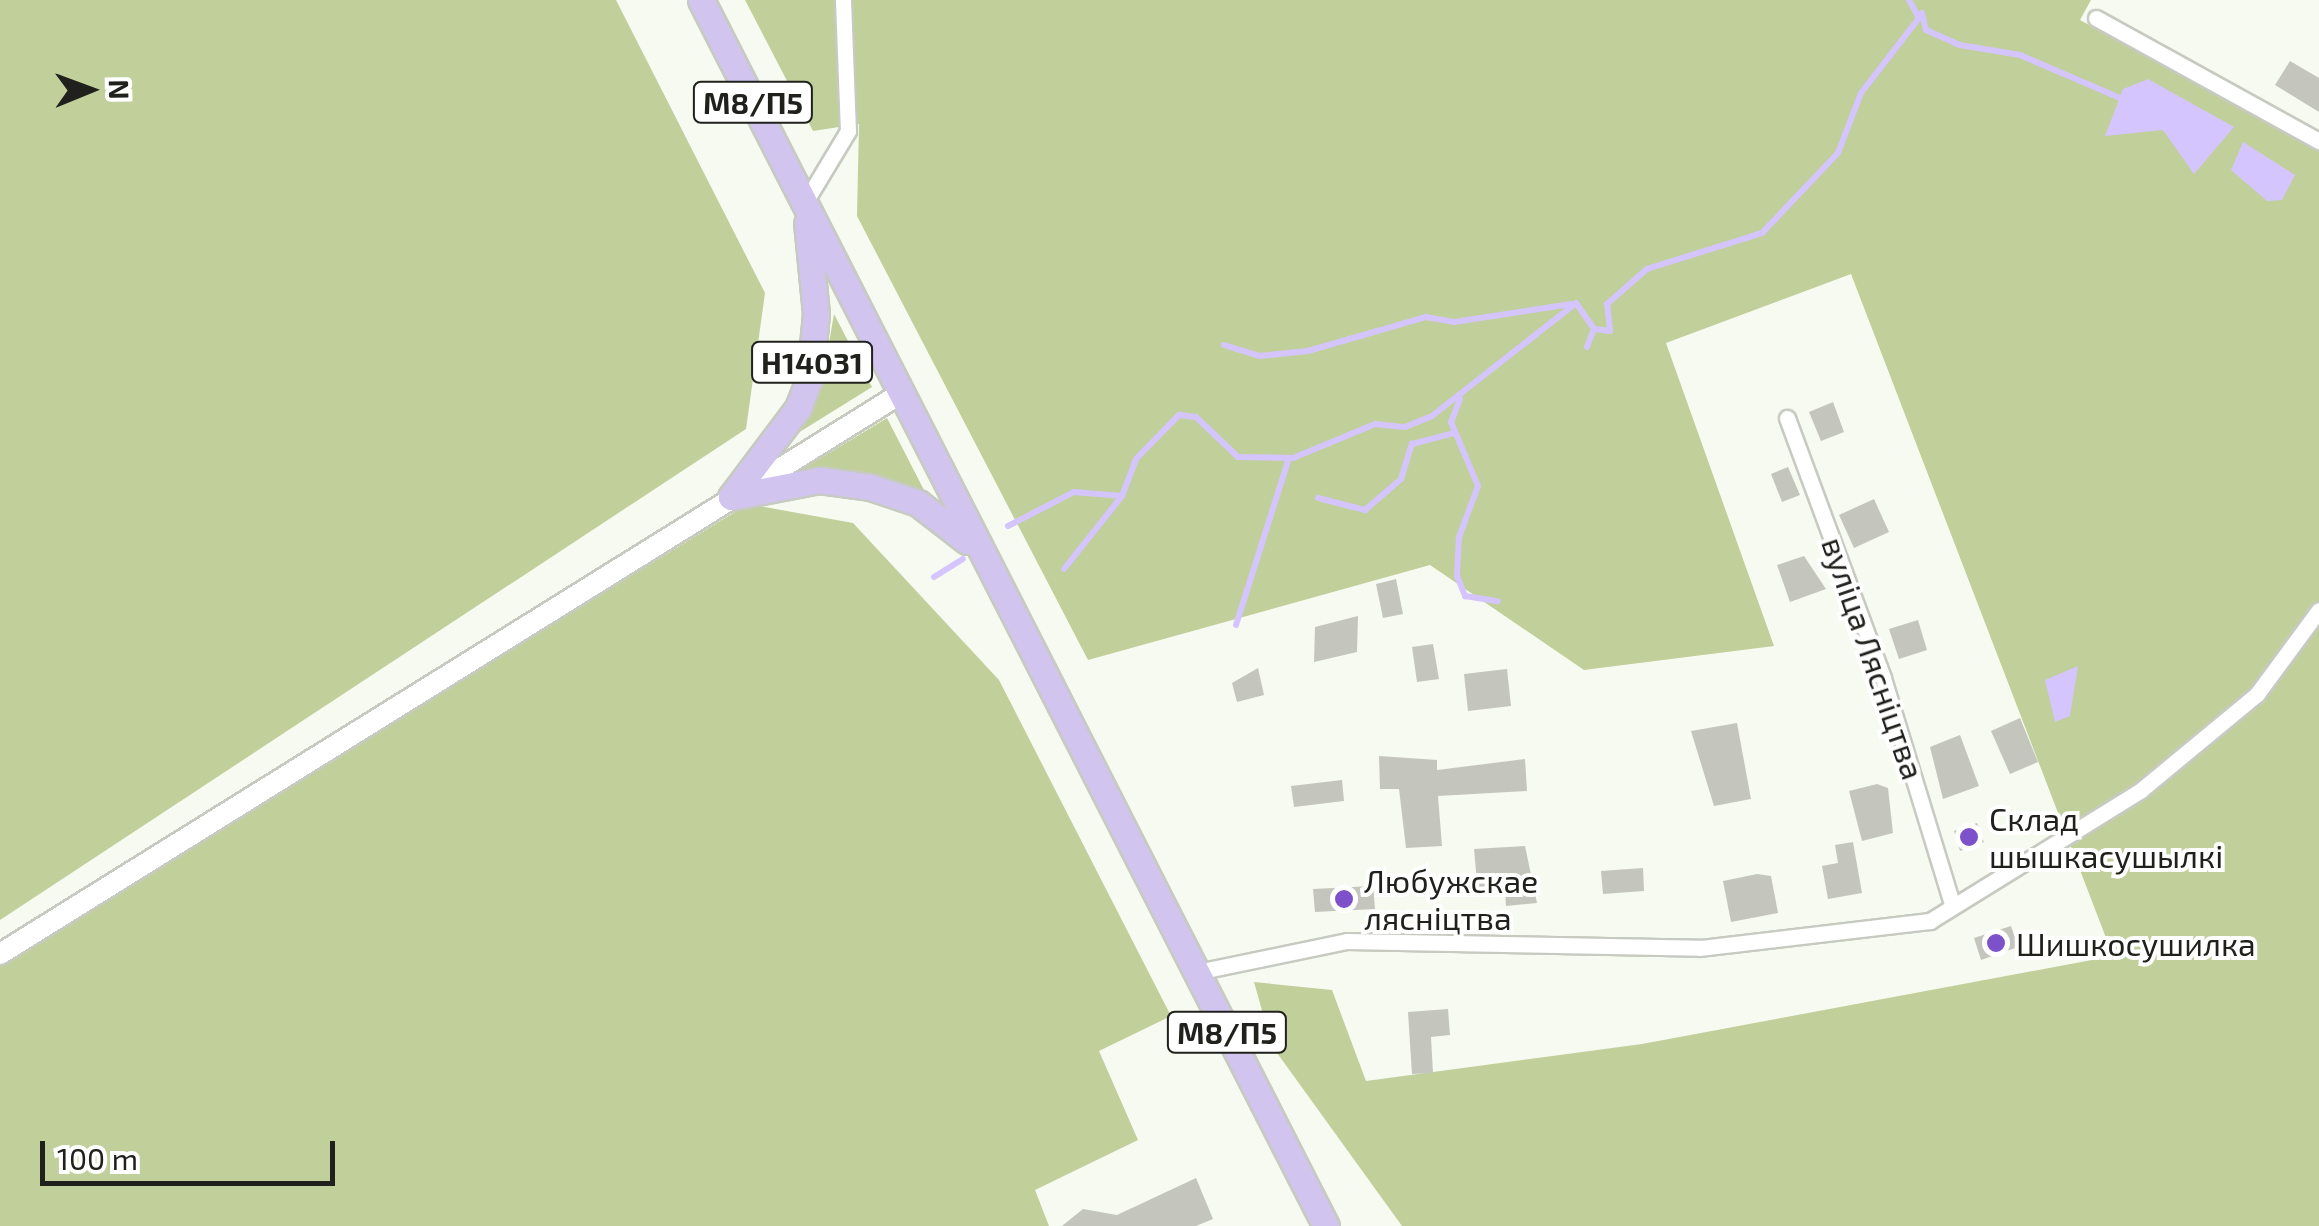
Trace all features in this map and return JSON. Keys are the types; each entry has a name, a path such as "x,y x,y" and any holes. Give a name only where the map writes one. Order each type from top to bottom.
{"main road":[{"name":"М8/П5","path":"701,0 1326,1226"},
{"name":"Н14031","path":"730,497 798,408 810,376 816,314 804,204"},
{"name":"Н14031","path":"730,497 820,480 870,487 948,520 988,564"}],"street":[{"path":"804,204 848,131 842,0"},
{"path":"2096,18 2319,142"},
{"name":"Н14031","path":"0,954 900,394"},
{"name":"вуліца Лясніцтва","path":"1786,418 1883,678 1950,901"},
{"path":"1197,972 1276,952 1382,940 1700,948 1807,942 1909,928 2140,790 2257,694 2319,610"}],"green space":[{"path":"0,0 616,0 765,293 746,429 0,920"},
{"path":"745,0 2091,0 2080,20 2319,151 2319,1226 1402,1226 1272,1046 1254,982 1332,990 1366,1081 1642,1044 2113,956 1851,274 1666,343 1774,646 1584,670 1430,565 1088,660 857,216 859,124 813,131"},
{"path":"834,314 872,387 798,433 823,378"},
{"path":"887,418 925,492 877,476 803,469"},
{"path":"748,504 853,523 999,680 1171,1016 1099,1051 1138,1140 1035,1190 1049,1226 0,1226 0,965"}],"shaded area":[{"path":"2148,79 2234,127 2194,174 2163,130 2105,136 2123,89"},
{"path":"2243,142 2295,175 2282,200 2267,201 2231,170"},
{"path":"2078,666 2070,716 2055,722 2045,680"}],"building":[{"path":"2290,61 2319,78 2319,112 2275,85"},
{"path":"1833,402 1844,432 1821,441 1809,412"},
{"path":"1788,467 1800,495 1782,502 1771,474"},
{"path":"1874,499 1889,532 1854,548 1839,515"},
{"path":"1804,556 1826,589 1790,602 1777,565"},
{"path":"1396,579 1403,614 1383,618 1376,584"},
{"path":"1358,616 1357,652 1314,662 1315,627"},
{"path":"1918,620 1927,650 1899,659 1889,629"},
{"path":"1433,644 1439,679 1417,682 1412,647"},
{"path":"1258,668 1264,695 1237,702 1232,683"},
{"path":"1507,669 1511,706 1468,711 1464,674"},
{"path":"2020,718 2038,762 2010,774 1991,731"},
{"path":"1737,723 1751,799 1714,806 1691,731"},
{"path":"1960,735 1979,786 1943,799 1930,747"},
{"path":"1379,756 1437,760 1437,770 1525,759 1527,791 1438,796 1442,846 1406,848 1399,789 1380,789"},
{"path":"1342,780 1344,801 1294,807 1291,786"},
{"path":"1877,784 1888,788 1893,833 1862,841 1849,791"},
{"name":"Склад шышкасушылкі","path":"1977,823 1984,842 1960,851 1954,831"},
{"path":"1853,842 1862,893 1828,899 1822,866 1838,863 1835,845"},
{"path":"1525,846 1537,903 1506,906 1505,891 1478,893 1474,849"},
{"path":"1643,868 1644,891 1603,894 1601,871"},
{"path":"1757,874 1771,876 1778,913 1731,922 1723,881"},
{"name":"Любужскае лясніцтва","path":"1373,886 1375,909 1315,912 1313,889"},
{"name":"Шишкосушилка","path":"2011,926 2018,947 1981,960 1974,938"},
{"path":"1448,1009 1450,1035 1431,1037 1433,1073 1412,1074 1408,1012"},
{"path":"1196,1178 1213,1219 1196,1226 1062,1226 1083,1209 1117,1215"}],"waterway":[{"path":"1008,526 1074,492 1122,496 1136,459 1179,415 1196,417 1238,457 1293,458 1375,424 1405,427 1432,416 1576,303 1594,329 1610,331 1607,304 1647,269 1762,233 1838,153 1861,93 1919,18 1909,0"},
{"path":"1922,13 1926,30 1960,45 2020,55 2125,100"},
{"path":"1224,345 1259,356 1308,351 1426,317 1454,322 1572,304"},
{"path":"1587,347 1594,329"},
{"path":"1460,399 1451,422 1478,486 1459,537 1457,576 1465,596 1498,601"},
{"path":"1318,498 1365,510 1401,479 1412,444 1454,433"},
{"path":"1236,625 1289,458"},
{"path":"1064,569 1122,496"},
{"path":"934,577 963,559"}],"place":[{"name":"Склад шышкасушылкі","path":"1969,837"},
{"name":"Любужскае лясніцтва","path":"1344,899"},
{"name":"Шишкосушилка","path":"1996,943"}]}
